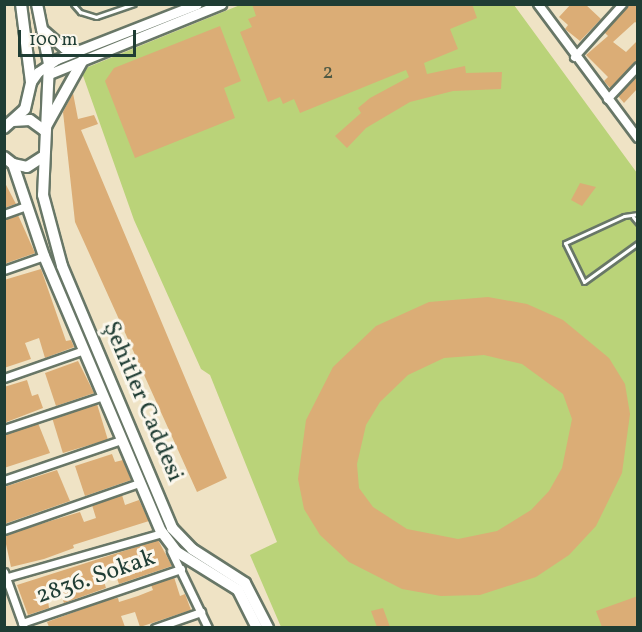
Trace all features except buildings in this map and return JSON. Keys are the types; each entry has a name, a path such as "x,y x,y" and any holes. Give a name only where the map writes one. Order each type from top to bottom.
{"main road":[{"path":"8,125 26,109 32,82 21,4"},
{"name":"Şehitler Caddesi","path":"37,4 49,69 43,195 62,266 172,528 192,549 245,583 268,627"},
{"path":"32,82 49,69 197,4"},
{"path":"41,28 64,48 82,55 221,4"},
{"path":"8,125 30,120 45,130 82,55"},
{"name":"Şehitler Caddesi","path":"7,163 27,167 44,156"},
{"name":"Şehitler Caddesi","path":"7,163 161,531 177,552 238,590 257,627"}],"street":[{"path":"550,4 541,8 574,57 638,138"},
{"path":"574,57 622,4"},
{"path":"607,99 638,66"},
{"path":"4,214 26,206"},
{"path":"4,270 44,256"},
{"path":"4,378 84,350"},
{"path":"4,429 103,396"},
{"path":"4,480 121,440"},
{"path":"4,530 139,483"},
{"path":"23,625 5,576 161,531 182,569 208,627"},
{"name":"2836. Sokak","path":"23,625 182,569"},
{"path":"155,627 201,612"}],"lane":[{"path":"73,4 80,12 96,16 134,4"},
{"path":"638,214 633,217 624,216 565,243 584,282 638,243"},
{"path":"633,217 638,223"}],"green space":[{"path":"240,5 514,5 637,173 637,627 281,627 250,555 277,542 210,375 201,369 134,220 81,70"}]}
